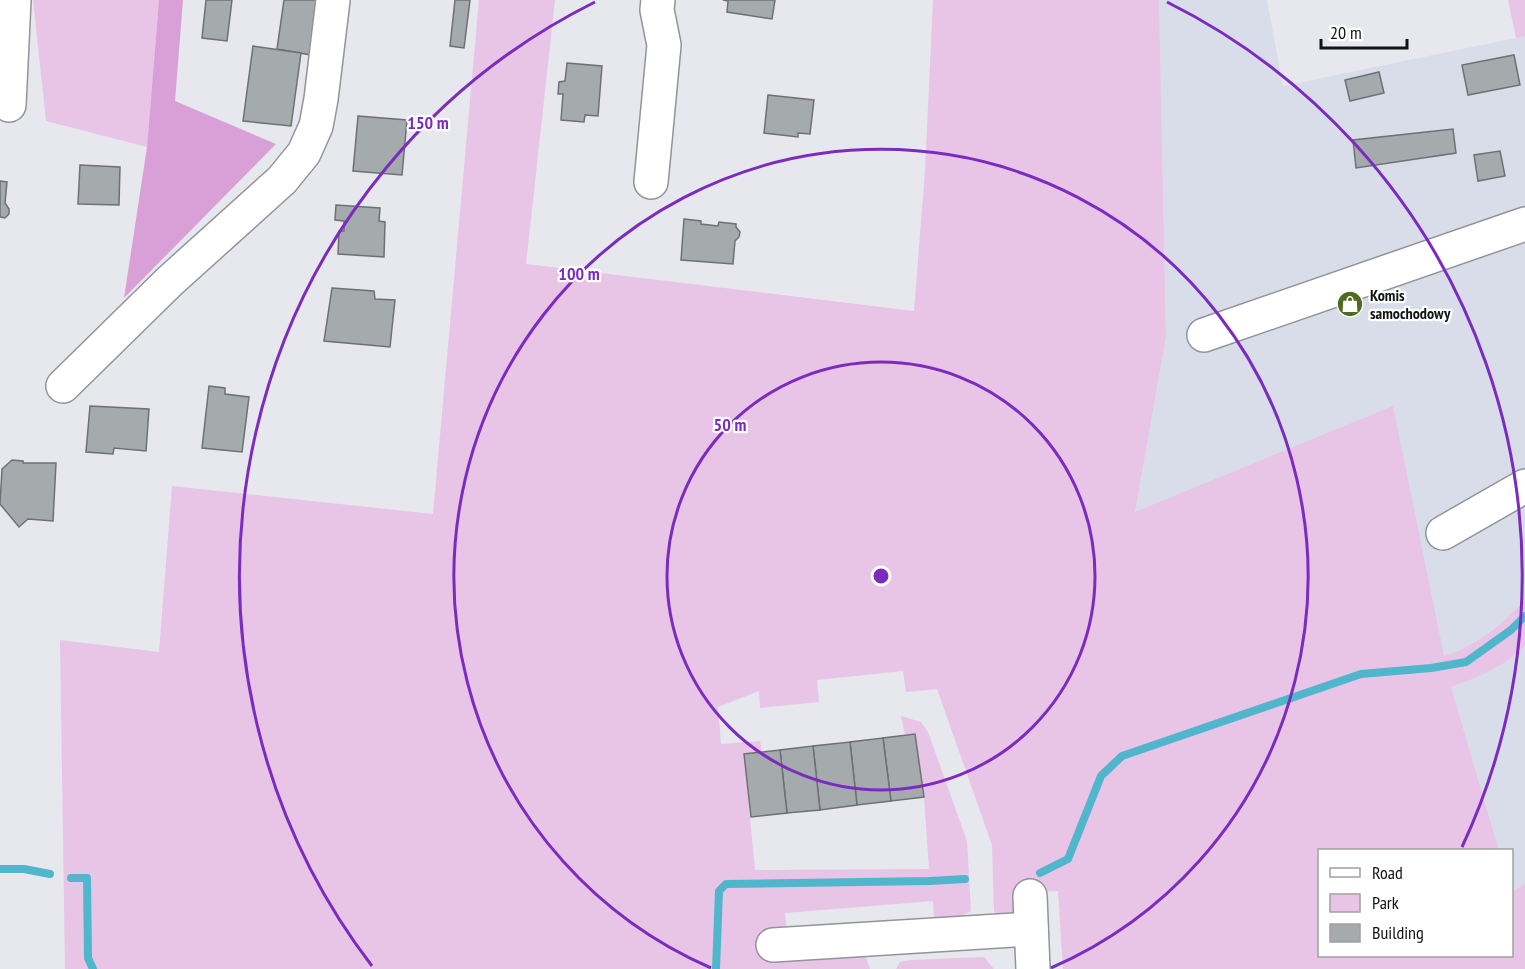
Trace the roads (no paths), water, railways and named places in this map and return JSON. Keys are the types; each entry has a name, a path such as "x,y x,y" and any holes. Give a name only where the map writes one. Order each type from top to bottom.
{"street":[{"path":"9,105 14,0"},
{"path":"63,387 170,281 282,180 304,153 318,117 333,0"},
{"path":"651,182 664,45 657,10 658,0"},
{"path":"1204,335 1525,224"},
{"path":"1443,533 1525,486"},
{"path":"1030,896 1033,969"},
{"path":"773,945 1031,929"}],"waterway":[{"path":"1040,873 1068,859 1101,776 1122,756 1361,674 1431,668 1466,662 1511,630 1525,616"},
{"path":"0,869 24,869 50,874"},
{"path":"71,878 87,878 88,958 93,969"},
{"path":"716,969 719,891 726,884 965,879"}],"place":[{"name":"Komis samochodowy","path":"1350,304"}]}
